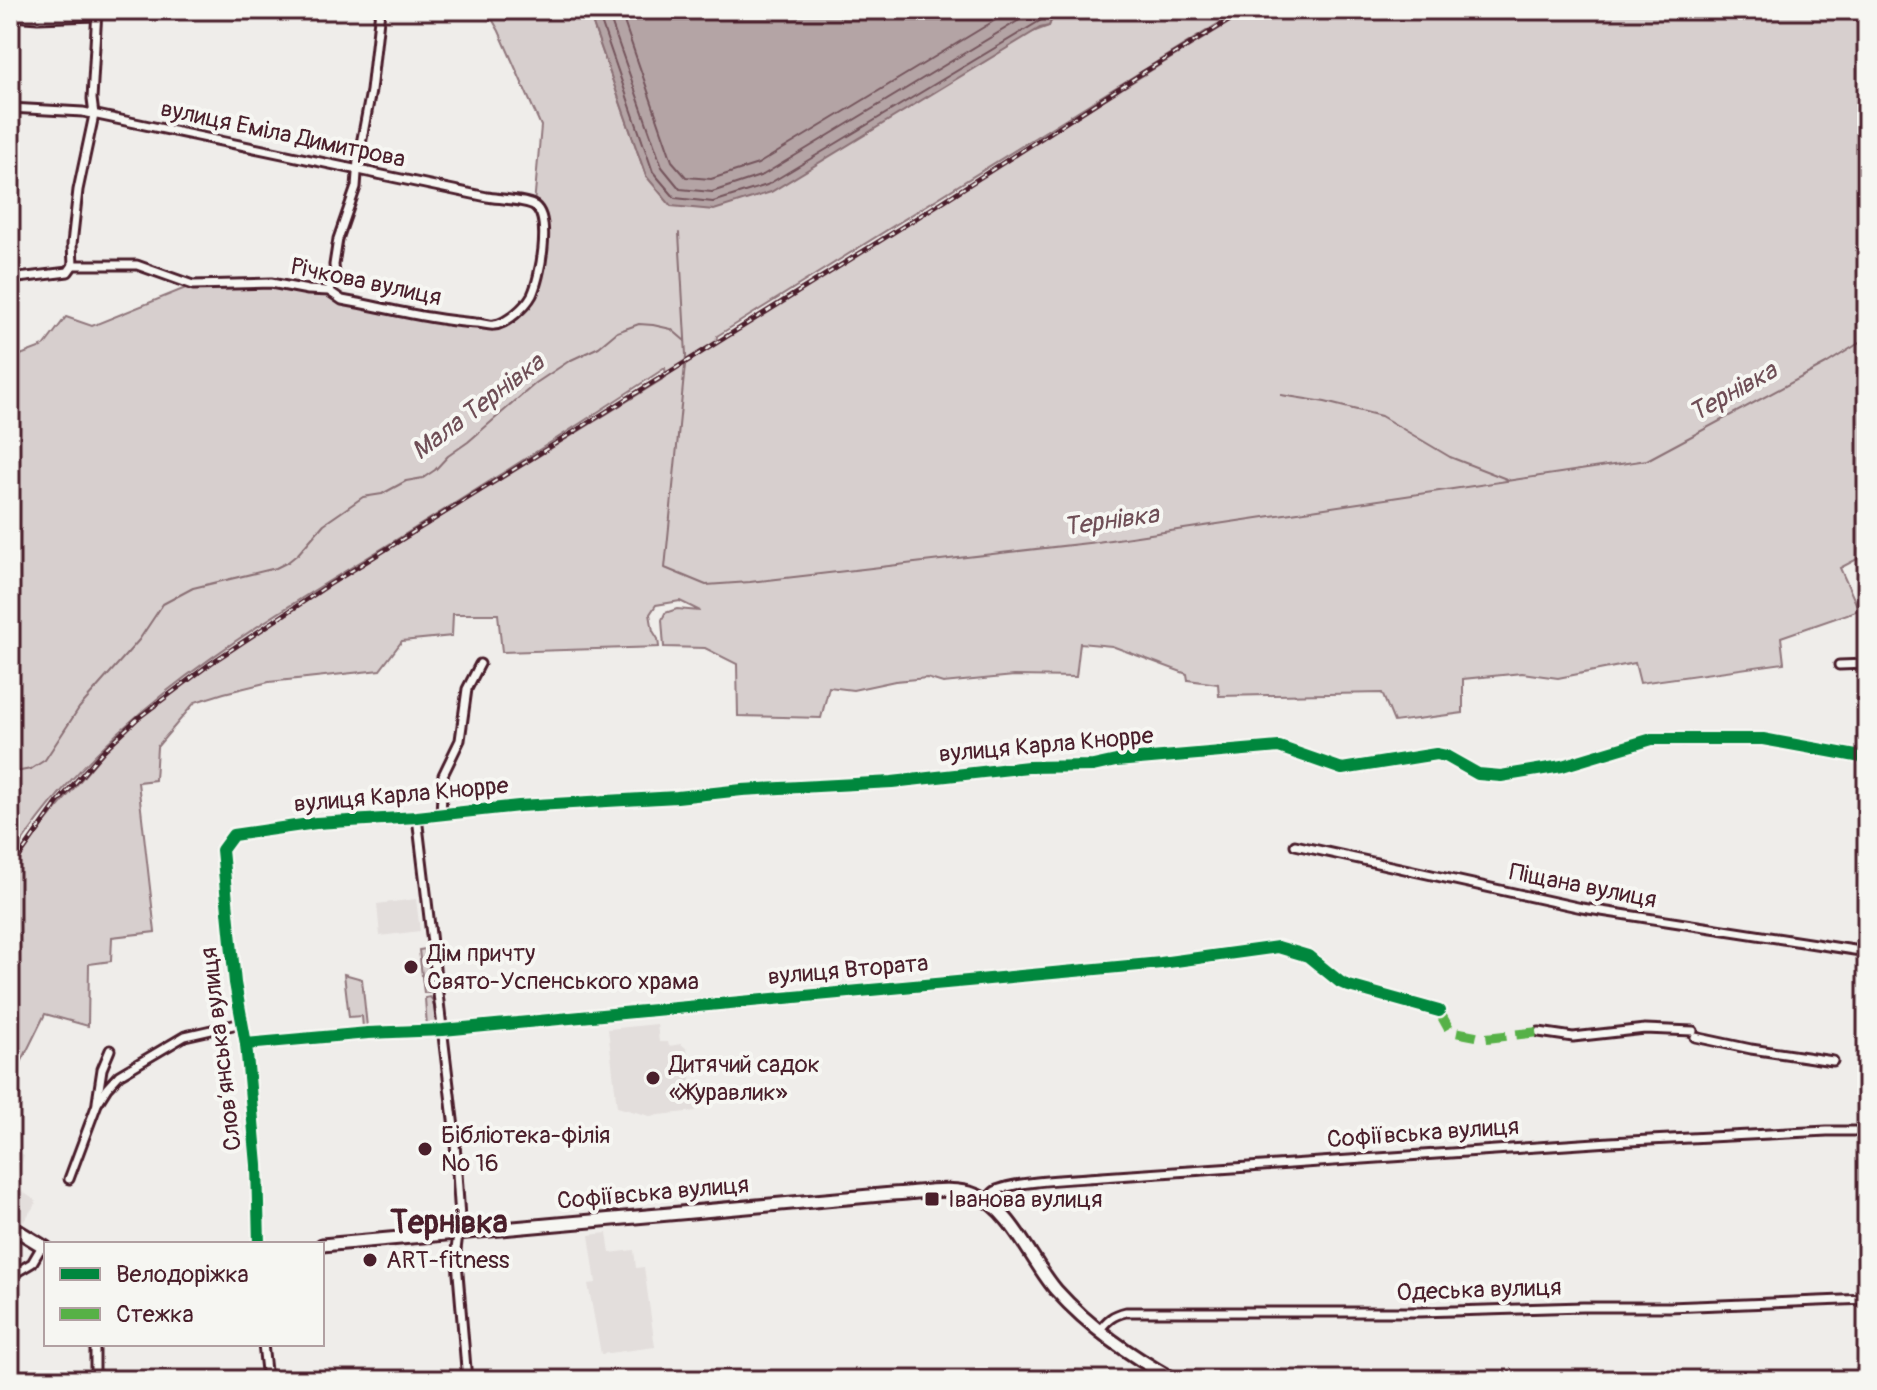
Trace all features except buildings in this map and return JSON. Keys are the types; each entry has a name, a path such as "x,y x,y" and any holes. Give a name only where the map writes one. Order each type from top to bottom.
{"main road":[{"name":"Софіївська вулиця","path":"324,1245 946,1191 970,1193 986,1200"},
{"path":"986,1200 1000,1211 1058,1291 1099,1331 1143,1363 1174,1380"},
{"path":"10,1226 44,1247"}],"street":[{"path":"329,291 335,274 338,239 352,198 371,91 380,10"},
{"path":"10,16 38,18 97,13 92,99 94,115 78,190 73,265"},
{"name":"вулиця Еміла Димитрова","path":"10,108 83,112 534,205 543,215"},
{"name":"Річкова вулиця","path":"10,279 68,272 73,265 137,265 193,285 271,283 329,291 342,300 460,323 496,325 509,318 532,295 545,236 543,215"},
{"path":"441,814 443,775 460,740 467,689 480,664"},
{"path":"1839,665 1867,664"},
{"name":"вулиця Карла Кнорре","path":"222,850 233,835 316,823 742,790 892,782 1028,767 1093,766 1116,761 1279,747 1342,769 1436,754 1446,756 1478,774 1501,776 1562,766 1652,739 1763,739 1867,758"},
{"path":"417,817 454,1128 460,1218 457,1264 467,1380"},
{"name":"Піщана вулиця","path":"1295,845 1582,908 1867,952"},
{"name":"Словʼянська вулиця","path":"222,850 235,983 246,1044 257,1165 259,1242"},
{"name":"вулиця Втората","path":"246,1044 443,1030 1176,961 1278,947 1308,956 1349,986 1439,1011"},
{"path":"69,1179 97,1104 119,1075 185,1036 242,1023"},
{"path":"1539,1032 1573,1037 1645,1029 1694,1034 1751,1049 1833,1061"},
{"path":"97,1104 102,1069 110,1050"},
{"name":"Софіївська вулиця","path":"986,1200 1001,1189 1024,1184 1102,1177 1610,1142 1867,1131"},
{"path":"10,1276 32,1263 44,1247"},
{"name":"Одеська вулиця","path":"1099,1331 1115,1314 1126,1312 1420,1312 1867,1299"},
{"path":"95,1346 95,1380"},
{"path":"263,1346 267,1380"}],"shaded area":[{"path":"487,10 588,10 646,176 1049,26 1055,10 1240,10 717,336 716,344 1250,10 1867,10 1867,554 1840,568 1859,610 1781,637 1784,663 1640,683 1635,663 1558,678 1522,673 1463,679 1463,713 1394,722 1382,693 1219,696 1218,684 1188,680 1187,674 1112,646 1080,643 1076,677 1014,676 943,683 927,678 853,690 829,687 821,718 738,716 737,664 705,648 664,647 662,620 665,613 677,609 700,611 680,601 656,605 650,614 659,647 502,652 498,614 453,614 452,636 402,641 380,670 269,682 195,702 157,747 155,780 138,782 155,932 112,937 111,961 89,964 88,1026 45,1014 10,1085 10,873 30,841 104,752 138,718 211,663 327,587 666,377 665,368 236,640 185,677 137,716 91,759 48,807 10,860 10,359 44,346 66,317 92,326 193,285 272,285 316,294 327,293 342,301 481,328 497,327 534,296 547,216 539,206 534,205 541,126"},
{"path":"416,899 420,931 380,936 377,904"},
{"path":"425,949 430,993 424,993 419,950"},
{"path":"344,974 362,979 367,1027 363,1028 362,1016 349,1017"},
{"path":"430,997 437,1023 427,1027 425,998"},
{"name":"Дитячий садок «Журавлик»","path":"657,1024 659,1042 668,1042 669,1046 681,1044 687,1049 696,1111 650,1116 617,1107 608,1029"},
{"path":"10,1147 24,1155 15,1187 36,1203 22,1224 10,1214"},
{"path":"607,1233 610,1253 634,1250 636,1268 644,1267 655,1347 601,1354 588,1284 596,1283 589,1235"}],"water":[{"path":"588,10 1055,10 1049,26 1040,28 771,192 714,210 671,206 646,176"}],"waterway":[{"name":"Тернівка","path":"679,233 686,355 665,568 706,585 1097,542 1647,460 1826,364 1867,338"},
{"name":"Мала Тернівка","path":"10,775 31,769 45,760 79,708 139,640 163,604 193,588 276,568 288,562 324,524 363,497 382,494 406,481 423,478 536,383 569,361 599,347 617,332 639,324 653,325 671,329 685,341"},
{"path":"1281,395 1381,416 1450,457 1509,480"}],"railway":[{"path":"10,870 58,802 103,751 138,718 211,663 327,586 1246,10"}],"marked path":[{"path":"1439,1011 1450,1031 1486,1038 1539,1032"}],"cycle path":[{"path":"259,1242 257,1165 246,1044 235,983 222,850 233,835 316,823 742,790 892,782 1028,767 1093,766 1116,761 1279,747 1342,769 1436,754 1446,756 1478,774 1501,776 1562,766 1652,739 1763,739 1867,758"},
{"path":"246,1044 443,1030 1161,963 1278,947 1308,956 1349,986 1439,1011"}],"place":[{"name":"Дім причту Свято-Успенського храма","path":"411,967"},
{"name":"Дитячий садок «Журавлик»","path":"653,1078"},
{"name":"Бібліотека-філія № 16","path":"425,1149"},
{"name":"Іванова вулиця","path":"932,1199"},
{"name":"ART-fitness","path":"370,1260"}],"district":[{"name":"Тернівка","path":"449,1223"}]}
